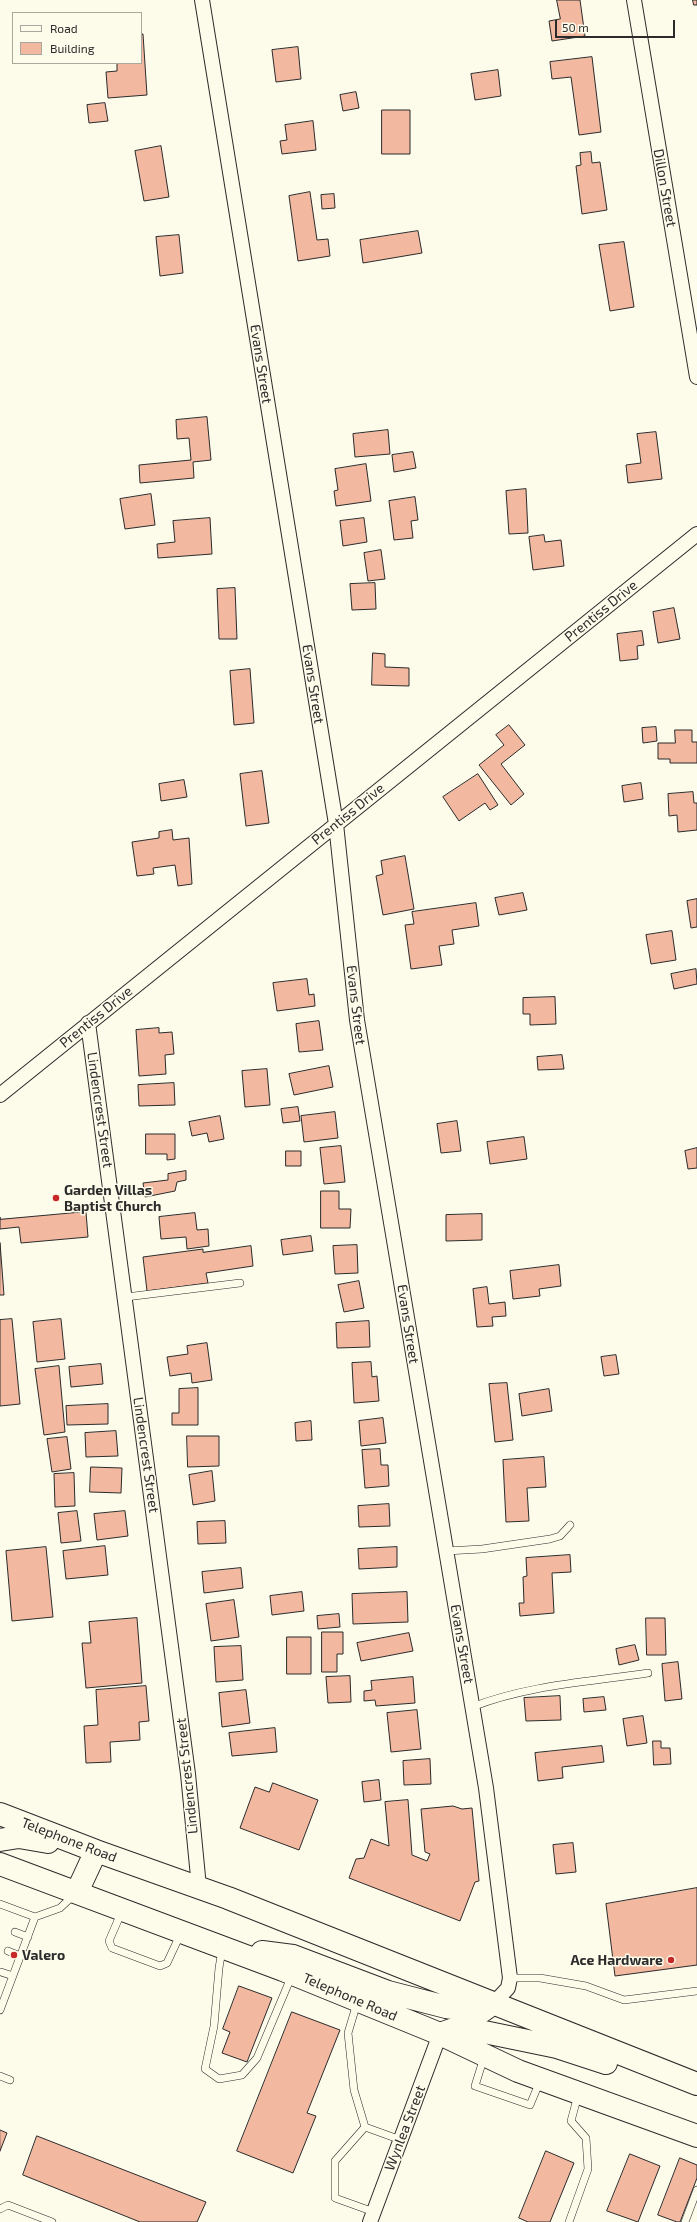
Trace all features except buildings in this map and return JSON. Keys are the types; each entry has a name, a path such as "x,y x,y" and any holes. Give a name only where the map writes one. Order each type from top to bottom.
{"main road":[{"name":"Telephone Road","path":"0,1814 96,1851 199,1887 697,2084"},
{"path":"0,1840 19,1837 96,1851 77,1892"},
{"name":"Telephone Road","path":"0,1864 293,1973 440,2034 484,2055 541,2079 697,2136"},
{"path":"223,1946 293,1956 388,1992 446,2007 481,2012 494,2003"},
{"path":"440,2034 460,2027 558,2046 649,2077 668,2073"}],"street":[{"name":"Evans Street","path":"202,0 336,824 357,1020 486,1788 510,1978"},
{"name":"Dillon Street","path":"634,0 697,376"},
{"name":"Prentiss Drive","path":"0,1096 88,1023 697,534"},
{"name":"Lindencrest Street","path":"88,1023 126,1297 188,1774 199,1887"},
{"path":"494,2003 508,1988 510,1978"},
{"name":"Wynlea Street","path":"372,2217 440,2034"}],"lane":[{"path":"126,1297 240,1283"},
{"path":"446,1551 550,1539 560,1536 570,1525"},
{"path":"472,1706 494,1698 548,1686 648,1673"},
{"path":"0,1904 35,1917 60,1908 77,1892"},
{"path":"123,1909 109,1941 112,1948 160,1966 167,1963 182,1931"},
{"path":"0,2010 35,1917"},
{"path":"15,1932 28,1937"},
{"path":"223,1946 219,1968 214,2026 205,2069 219,2079 242,2075 257,2058 293,1973"},
{"path":"8,1951 20,1956"},
{"path":"1,1972 13,1976"},
{"path":"510,1978 540,1978 586,1986 624,2000 697,1991"},
{"path":"358,2000 348,2033 354,2090 365,2127"},
{"path":"484,2055 475,2086 530,2105 541,2079"},
{"path":"0,2076 10,2080"},
{"path":"569,2222 588,2169 586,2138 571,2121 579,2093"},
{"path":"365,2127 401,2140"},
{"path":"365,2127 335,2161 335,2198 372,2217"},
{"path":"685,2222 697,2190"},
{"path":"0,2209 8,2205 52,2222"}],"place":[{"name":"Garden Villas Baptist Church","path":"56,1198"},
{"name":"Valero","path":"14,1955"},
{"name":"Ace Hardware","path":"671,1960"}]}
